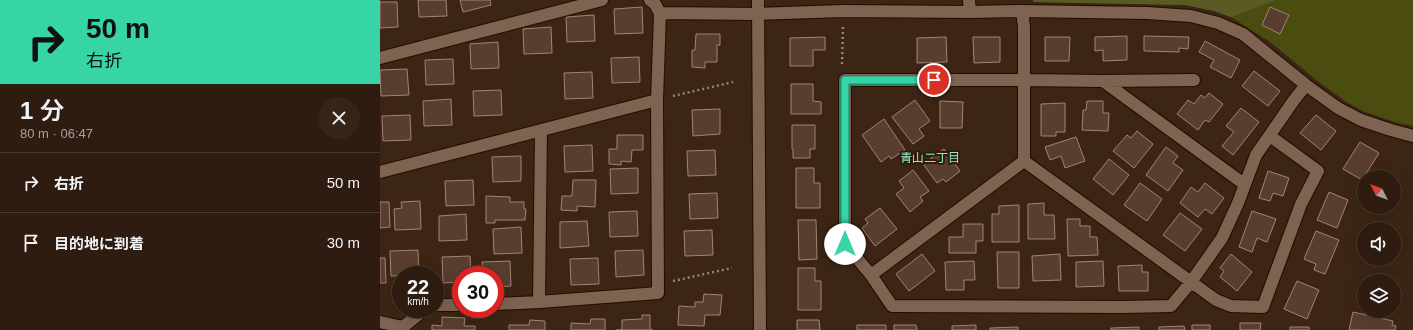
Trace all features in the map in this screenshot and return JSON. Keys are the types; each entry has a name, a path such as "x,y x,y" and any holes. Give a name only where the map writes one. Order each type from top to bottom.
{"street":[{"path":"380,58 602,0"},
{"path":"504,304 658,293 657,100 660,13 655,4 650,0"},
{"path":"758,0 760,330"},
{"path":"660,13 758,14 843,5 969,6 1022,11 1147,13 1191,16 1218,23 1243,34 1306,85 1338,108 1361,120 1413,136"},
{"path":"1022,11 1024,27 1024,161"},
{"path":"1194,80 845,80 845,244 871,275 892,306 1171,306 1191,282 1222,238 1238,203 1256,155 1306,85"},
{"path":"1103,81 1244,184"},
{"path":"380,172 657,100"},
{"path":"539,302 541,130"},
{"path":"1024,161 1216,300 1231,306 1263,307 1301,204 1318,171 1270,136"},
{"path":"871,275 1024,161"},
{"path":"380,322 403,328 415,318"}],"path":[{"path":"843,5 842,70 845,80"},
{"path":"657,100 733,82"},
{"path":"657,285 732,268"}],"shaded area":[{"path":"1033,0 1413,0 1413,126 1365,112 1348,103 1320,83 1270,42 1231,17 1214,11 1185,5 1033,2"},
{"path":"1033,0 1276,0 1231,17 1214,11 1185,5 1033,2"}],"building":[{"path":"418,0 446,0 447,16 419,17"},
{"path":"460,0 490,0 491,5 463,12"},
{"path":"380,2 397,2 398,27 380,28"},
{"path":"642,7 643,33 615,34 614,9"},
{"path":"1270,7 1289,15 1280,34 1262,25"},
{"path":"594,15 595,41 567,42 566,17"},
{"path":"551,27 552,53 524,54 523,29"},
{"path":"696,34 720,34 720,45 717,45 717,62 705,62 705,68 692,67 692,50 695,50"},
{"path":"1127,36 1127,60 1103,61 1103,50 1095,51 1095,37"},
{"path":"1144,36 1189,37 1188,49 1179,48 1179,52 1144,51"},
{"path":"825,37 825,50 813,50 813,66 790,66 790,38"},
{"path":"946,37 947,62 917,63 917,38"},
{"path":"973,37 1000,37 1000,62 974,63"},
{"path":"1045,37 1070,37 1069,61 1045,61"},
{"path":"1205,41 1240,60 1231,78 1210,67 1214,60 1199,52"},
{"path":"498,42 499,68 471,69 470,44"},
{"path":"639,57 640,82 612,83 611,58"},
{"path":"453,59 454,84 426,85 425,60"},
{"path":"407,69 409,95 381,96 380,70"},
{"path":"1254,71 1280,91 1268,106 1242,86"},
{"path":"592,72 593,98 565,99 564,73"},
{"path":"791,84 813,84 813,101 821,102 821,114 791,114"},
{"path":"501,90 502,115 474,116 473,91"},
{"path":"1209,93 1223,104 1209,122 1205,120 1198,130 1177,114 1188,100 1194,104 1201,95 1205,98"},
{"path":"451,99 452,125 424,126 423,101"},
{"path":"915,100 930,121 919,129 924,136 913,144 892,117"},
{"path":"940,101 963,102 962,128 940,128"},
{"path":"1087,101 1103,101 1103,113 1109,113 1108,131 1082,130 1083,110 1086,110"},
{"path":"1065,103 1065,132 1056,132 1056,136 1041,136 1041,104"},
{"path":"1241,108 1259,122 1233,155 1222,146 1234,132 1226,126"},
{"path":"720,109 720,134 693,136 692,110"},
{"path":"410,115 411,140 383,141 382,116"},
{"path":"1316,115 1336,131 1321,150 1300,133"},
{"path":"884,119 905,150 891,159 889,156 881,162 862,135"},
{"path":"792,125 815,125 815,149 810,149 810,158 793,158"},
{"path":"1137,131 1153,144 1134,168 1113,151 1127,135 1131,138"},
{"path":"617,135 643,135 643,150 632,150 631,162 621,161 621,165 609,164 609,149 617,149"},
{"path":"1076,137 1085,161 1065,168 1061,156 1050,160 1045,147"},
{"path":"1360,142 1379,153 1368,170 1357,170 1357,177 1343,169"},
{"path":"592,145 593,171 565,172 564,146"},
{"path":"1166,147 1178,156 1173,163 1183,170 1168,191 1146,175"},
{"path":"944,149 960,171 946,182 943,179 937,183 923,164"},
{"path":"715,150 716,175 688,176 687,151"},
{"path":"521,156 521,181 493,182 492,157"},
{"path":"1109,159 1129,175 1113,195 1093,179"},
{"path":"638,168 638,193 611,194 610,169"},
{"path":"796,168 814,168 814,183 820,183 820,208 796,208"},
{"path":"913,170 929,191 920,197 923,201 910,212 896,194 904,188 899,181"},
{"path":"1268,171 1289,178 1283,196 1273,193 1270,201 1259,198"},
{"path":"473,180 474,205 446,206 445,181"},
{"path":"573,180 596,180 595,207 577,206 577,211 561,210 562,196 572,196"},
{"path":"1140,183 1162,199 1147,221 1124,205"},
{"path":"1205,183 1224,198 1212,214 1205,209 1198,217 1180,203 1191,187 1198,192"},
{"path":"1329,192 1348,200 1337,228 1317,220"},
{"path":"717,193 718,218 690,219 689,194"},
{"path":"486,196 510,197 510,202 524,202 524,209 526,209 525,220 495,220 495,223 486,223"},
{"path":"420,201 421,229 395,230 394,209 402,208 401,202"},
{"path":"380,202 389,202 390,227 380,228"},
{"path":"1044,203 1044,215 1054,215 1055,239 1028,239 1028,204"},
{"path":"1019,205 1019,242 992,242 992,214 999,214 999,206"},
{"path":"880,208 897,229 875,246 862,228 868,223 865,219"},
{"path":"637,211 638,236 610,237 609,212"},
{"path":"1252,211 1276,219 1267,242 1257,238 1252,252 1239,247"},
{"path":"1180,213 1202,229 1185,251 1163,235"},
{"path":"466,214 467,240 439,241 439,216"},
{"path":"1067,219 1080,219 1080,226 1090,226 1090,237 1097,237 1098,255 1068,256"},
{"path":"798,220 816,220 817,259 799,260"},
{"path":"587,221 589,246 560,248 560,222"},
{"path":"963,224 983,224 983,241 976,241 976,253 949,253 949,237 963,237"},
{"path":"521,227 522,253 494,254 493,229"},
{"path":"712,230 713,255 685,256 684,231"},
{"path":"1316,231 1339,240 1325,274 1314,270 1316,264 1304,259"},
{"path":"418,250 419,266 392,266 391,276 390,251"},
{"path":"643,250 644,275 616,277 615,251"},
{"path":"997,252 1019,252 1019,288 998,288"},
{"path":"922,254 935,271 909,291 896,274"},
{"path":"1060,254 1061,280 1033,281 1032,256"},
{"path":"1231,254 1252,272 1237,291 1220,277 1224,271 1220,268"},
{"path":"470,256 471,266 452,266 452,282 444,283 444,266 442,266 442,257"},
{"path":"380,258 385,258 386,283 380,283"},
{"path":"598,258 599,284 571,285 570,259"},
{"path":"510,261 511,286 504,286 504,266 482,266 482,262"},
{"path":"974,261 975,280 964,280 964,290 946,290 945,262"},
{"path":"1103,261 1104,286 1076,287 1076,262"},
{"path":"1142,265 1142,272 1148,272 1148,291 1119,291 1118,266"},
{"path":"798,268 815,268 815,281 821,281 821,310 798,310"},
{"path":"1297,281 1319,290 1307,319 1284,309"},
{"path":"704,294 722,295 720,315 705,315 704,326 678,325 679,306 695,307 695,302 703,302"},
{"path":"1353,312 1357,313 1357,318 1380,318 1393,321 1392,325 1396,326 1395,330 1349,330"},
{"path":"642,315 650,315 650,330 622,330 622,320 642,319"},
{"path":"444,317 465,318 464,326 475,326 475,330 432,330 432,325 442,326 442,318"},
{"path":"591,319 605,319 605,330 571,330 571,323 590,324"},
{"path":"530,320 545,321 545,330 509,330 509,325 529,325"},
{"path":"797,320 819,320 820,330 797,330"},
{"path":"1240,323 1261,323 1260,330 1240,330"},
{"path":"857,325 886,325 886,330 857,330"},
{"path":"894,325 916,325 917,330 894,330"},
{"path":"976,325 976,330 952,330 952,326"},
{"path":"1192,325 1210,325 1210,330 1192,330"},
{"path":"1184,326 1185,330 1159,330 1159,327"},
{"path":"1018,327 1018,330 990,330 990,328"},
{"path":"1139,327 1139,330 1111,330 1111,328"},
{"path":"1290,327 1309,327 1309,330 1290,330"}],"district":[{"name":"青山二丁目","path":"930,158"}],"route":[{"path":"845,244 845,80 934,80"}]}
